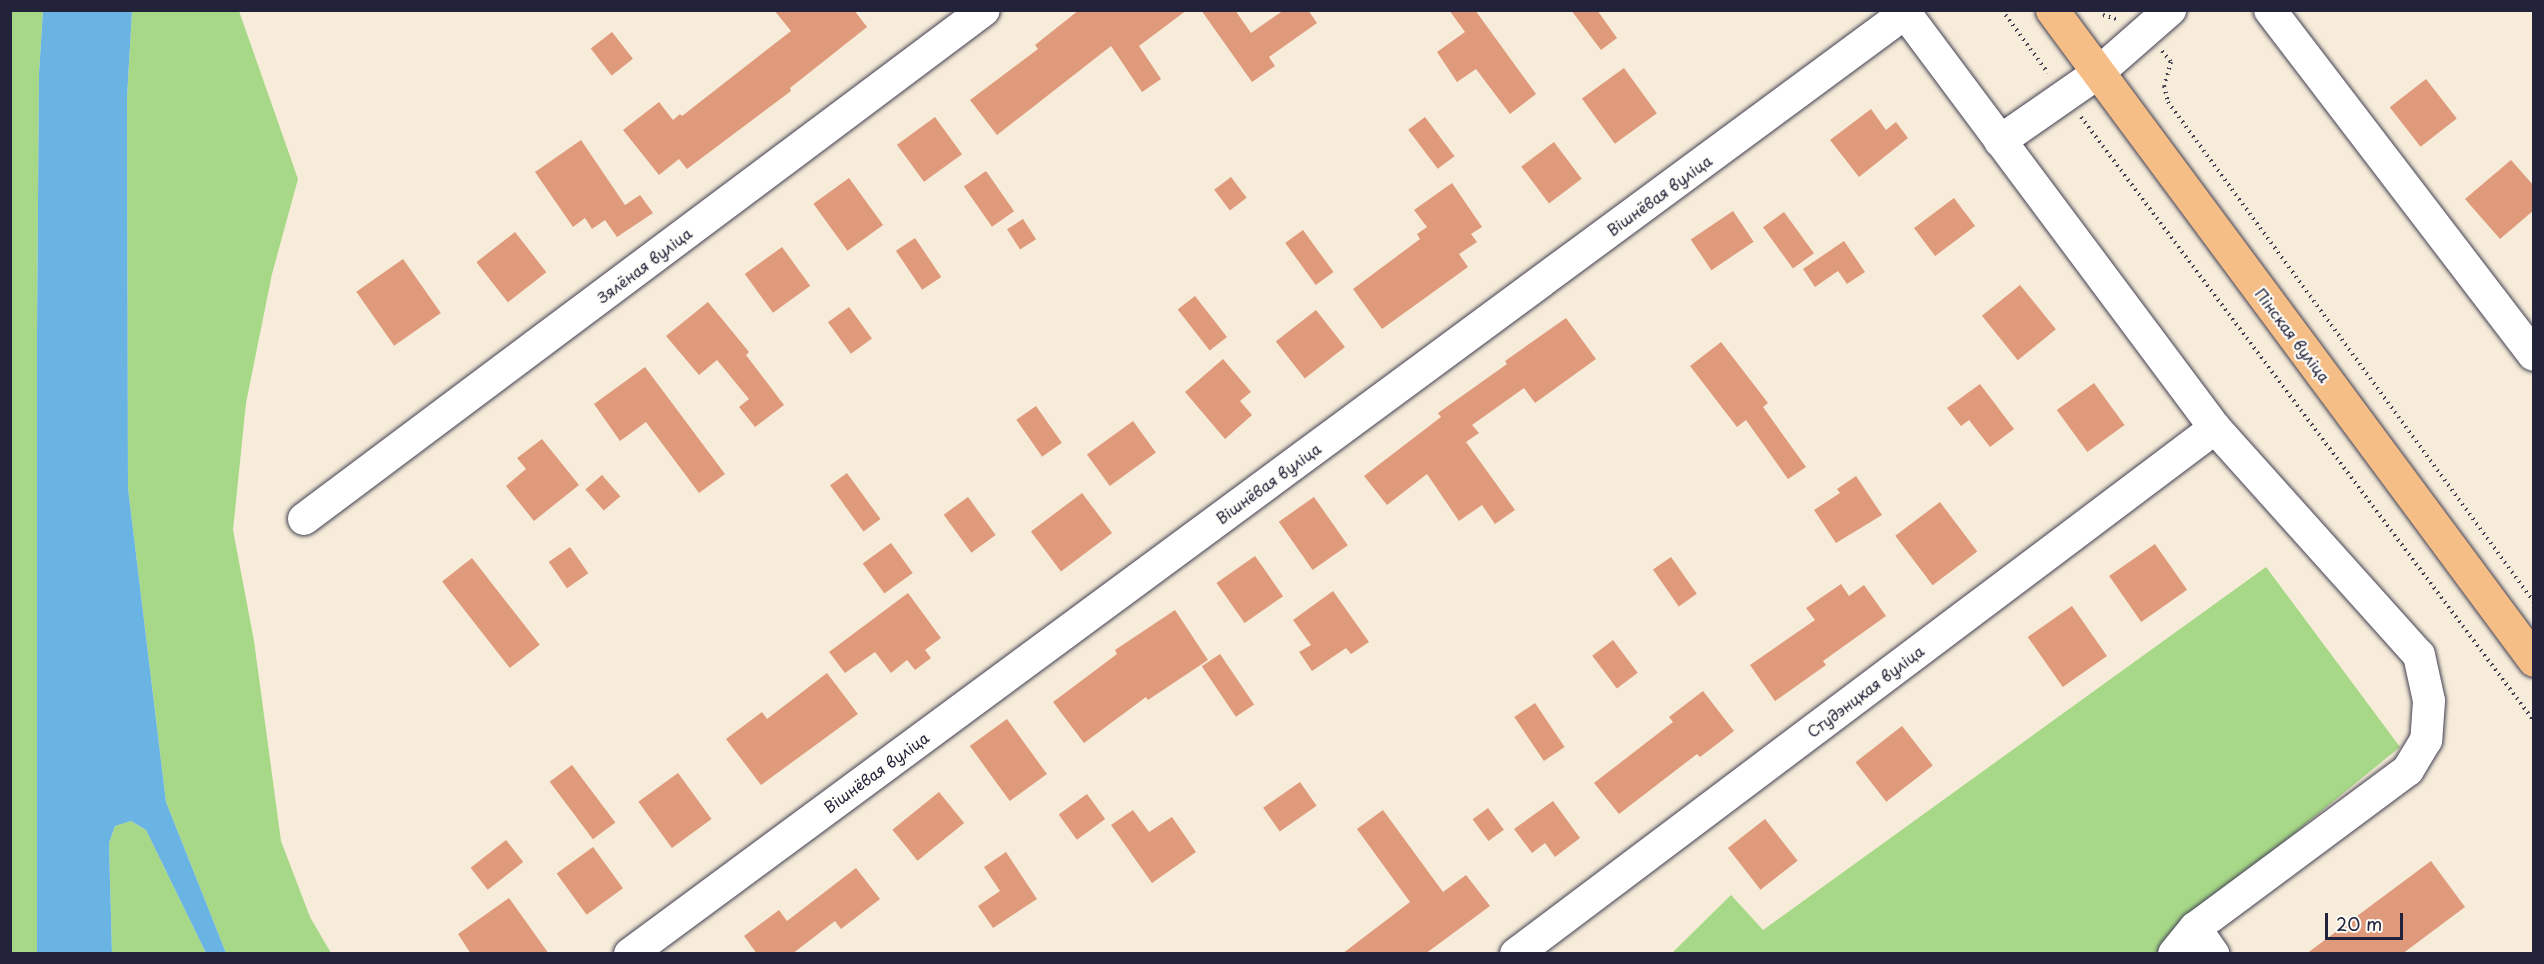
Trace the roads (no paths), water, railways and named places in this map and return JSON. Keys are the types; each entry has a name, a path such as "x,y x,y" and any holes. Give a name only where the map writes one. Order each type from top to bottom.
{"main road":[{"name":"Пінская вуліца","path":"2052,10 2534,660"}],"street":[{"name":"Зялёная вуліца","path":"304,519 984,10"},
{"path":"2000,141 2098,73 2170,10"},
{"path":"2270,10 2534,355"},
{"path":"1904,12 2215,428 2419,655 2429,701 2426,740 2408,770 2195,928 2174,954"},
{"name":"Вішнёвая вуліца","path":"630,954 1904,12"},
{"name":"Студэнцкая вуліца","path":"1516,954 2215,428"},
{"path":"2195,928 2214,954"}],"water":[{"path":"43,11 132,11 127,98 128,488 166,802 226,953 206,953 146,830 131,821 115,826 109,843 112,953 37,953 37,333 39,73"}]}
